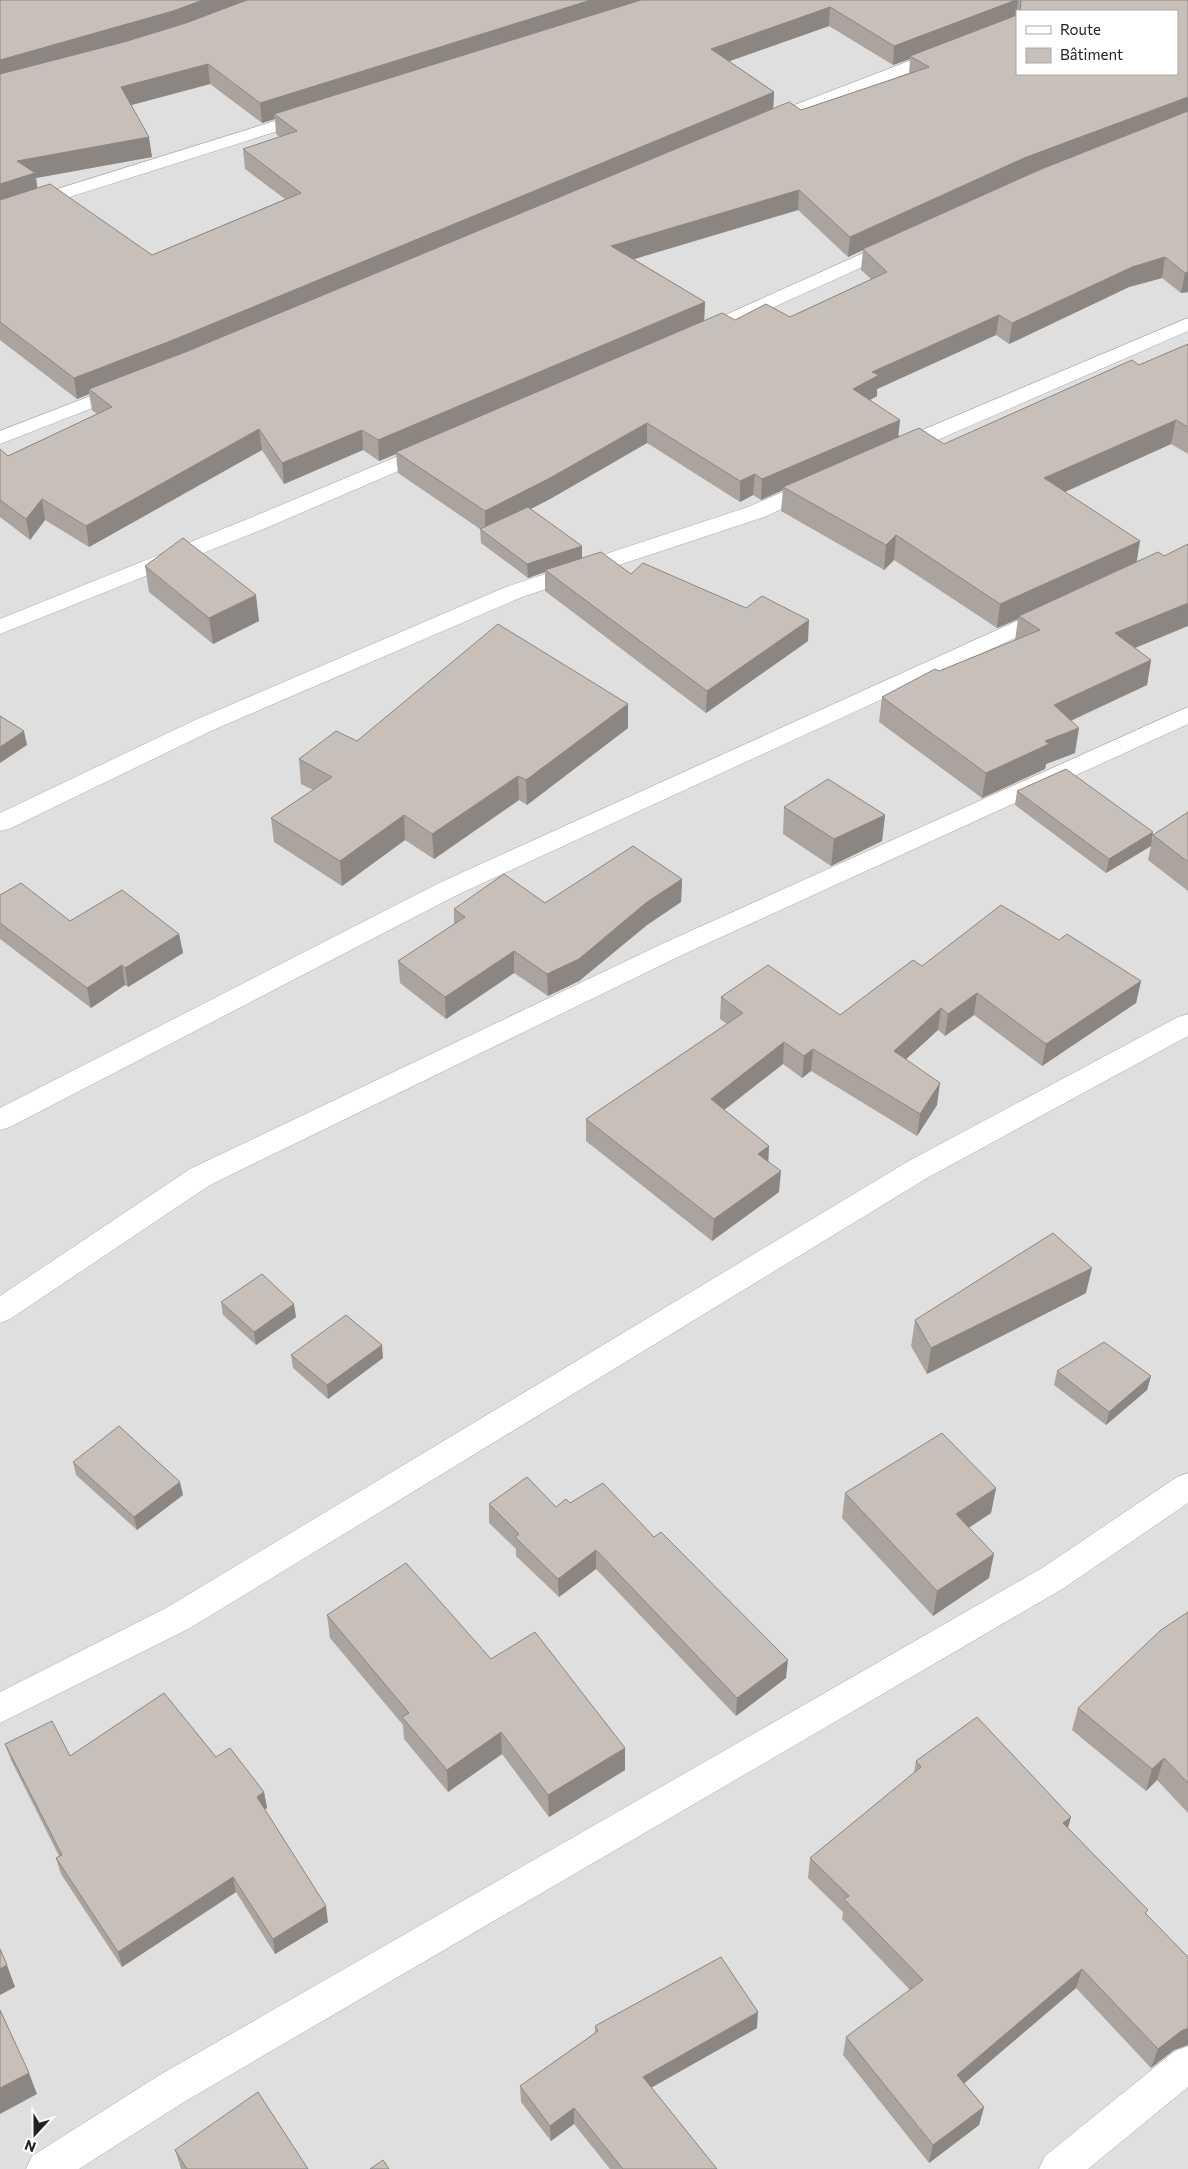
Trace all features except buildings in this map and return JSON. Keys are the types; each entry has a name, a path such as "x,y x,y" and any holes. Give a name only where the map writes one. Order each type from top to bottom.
{"street":[{"path":"744,131 962,46"},
{"path":"0,213 331,109"},
{"path":"684,340 911,238"},
{"path":"877,458 1188,324"},
{"path":"0,438 137,384"},
{"path":"0,627 258,523 449,441"},
{"path":"0,822 204,725 514,592 756,512 834,477"},
{"path":"0,1120 448,889 1075,602"},
{"path":"0,1311 200,1177 673,949 1188,715"},
{"path":"0,1708 178,1618 917,1170 1188,1024"},
{"path":"45,2169 171,2090 1053,1578 1188,1486"},
{"path":"1058,2169 1188,2064"}],"shaded area":[{"path":"0,0 1188,0 1188,2169 0,2169"}]}
